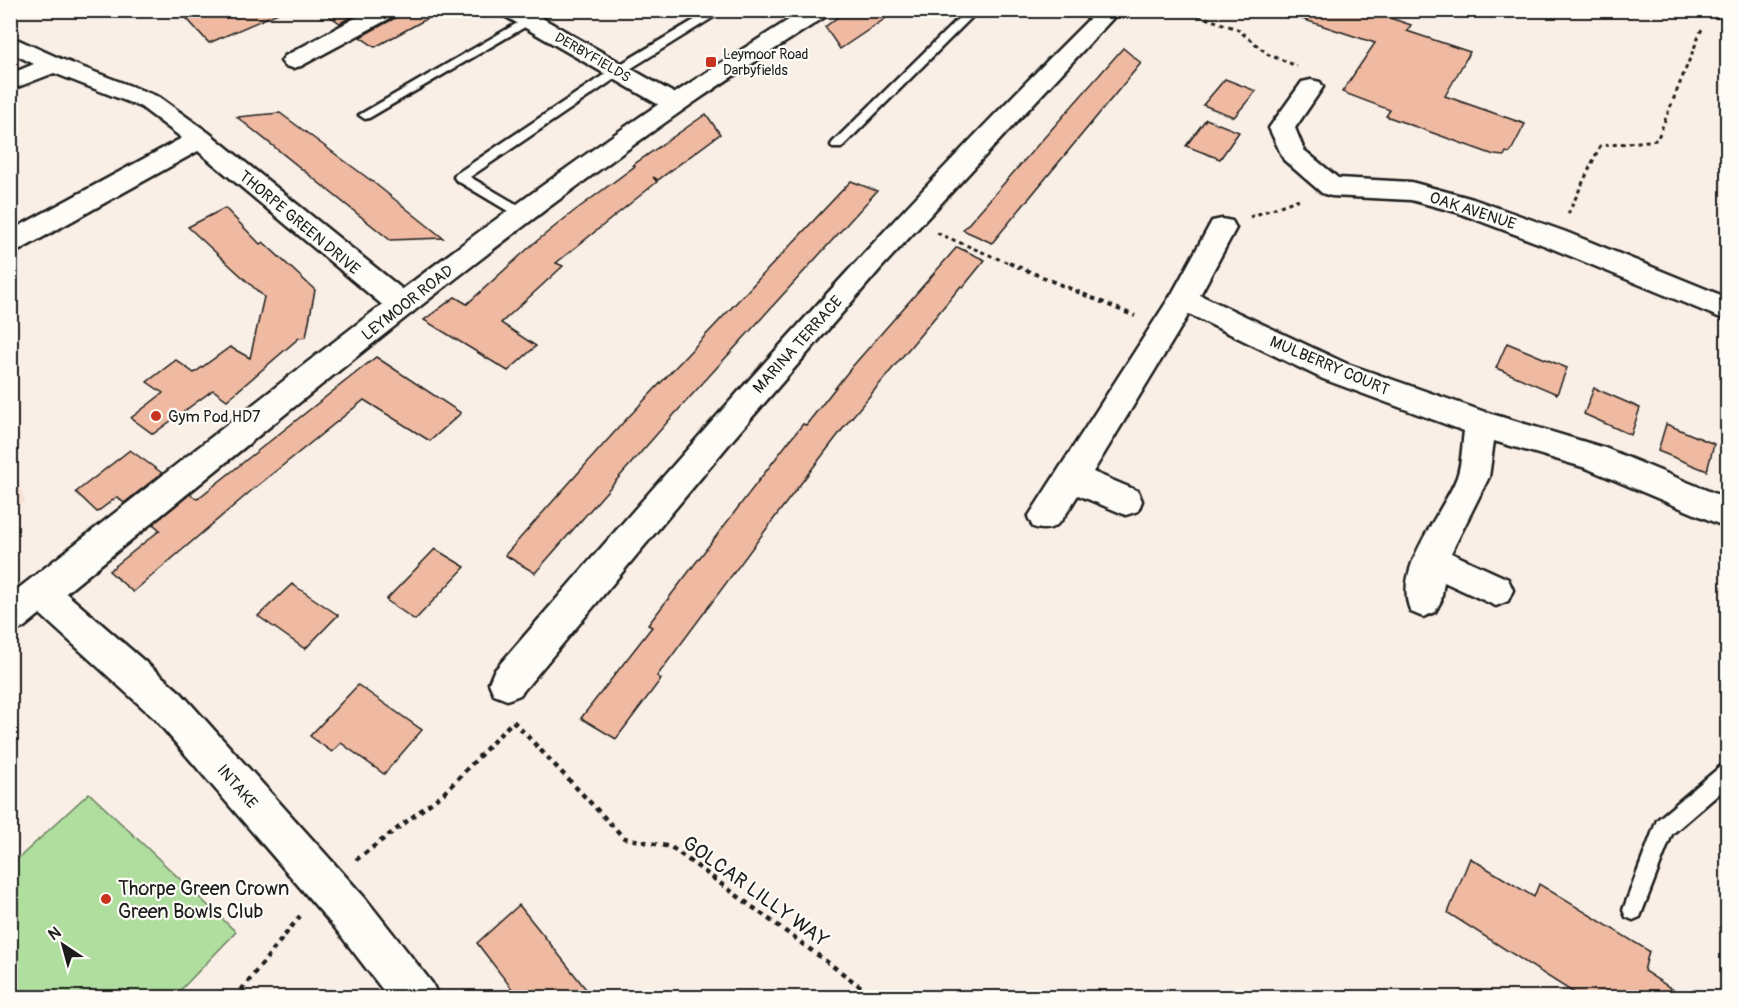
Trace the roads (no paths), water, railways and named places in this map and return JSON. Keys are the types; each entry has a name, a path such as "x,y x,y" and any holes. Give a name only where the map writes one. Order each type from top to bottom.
{"street":[{"path":"293,61 388,10"},
{"name":"LEYMOOR ROAD","path":"10,617 402,305 523,214 675,104 820,10"},
{"path":"1714,16 1728,12"},
{"name":"DERBYFIELDS","path":"530,14 618,71 675,104"},
{"name":"MARINA TERRACE","path":"507,683 752,393 1098,14"},
{"name":"THORPE GREEN DRIVE","path":"10,43 53,64 150,102 200,139 402,305"},
{"path":"10,83 53,64"},
{"name":"OAK AVENUE","path":"1311,87 1282,128 1293,154 1330,187 1411,191 1464,205 1556,239 1728,310"},
{"path":"10,243 200,139"},
{"path":"1045,517 1072,478 1183,299 1222,228"},
{"name":"MULBERRY COURT","path":"1183,299 1334,371 1481,424 1594,457 1728,514"},
{"path":"1423,601 1430,560 1473,477 1481,424"},
{"path":"1072,478 1126,501"},
{"path":"1430,560 1496,590"},
{"name":"INTAKE","path":"41,593 168,706 325,885 417,998"}],"lane":[{"path":"523,214 461,177 618,71 720,10"},
{"path":"837,145 975,10"},
{"path":"365,115 530,14"},
{"path":"1633,910 1664,827 1728,773"}],"place":[{"name":"Leymoor Road Darbyfields","path":"711,62"},
{"name":"Gym Pod HD7","path":"156,416"},
{"name":"Thorpe Green Crown Green Bowls Club","path":"106,899"}]}
